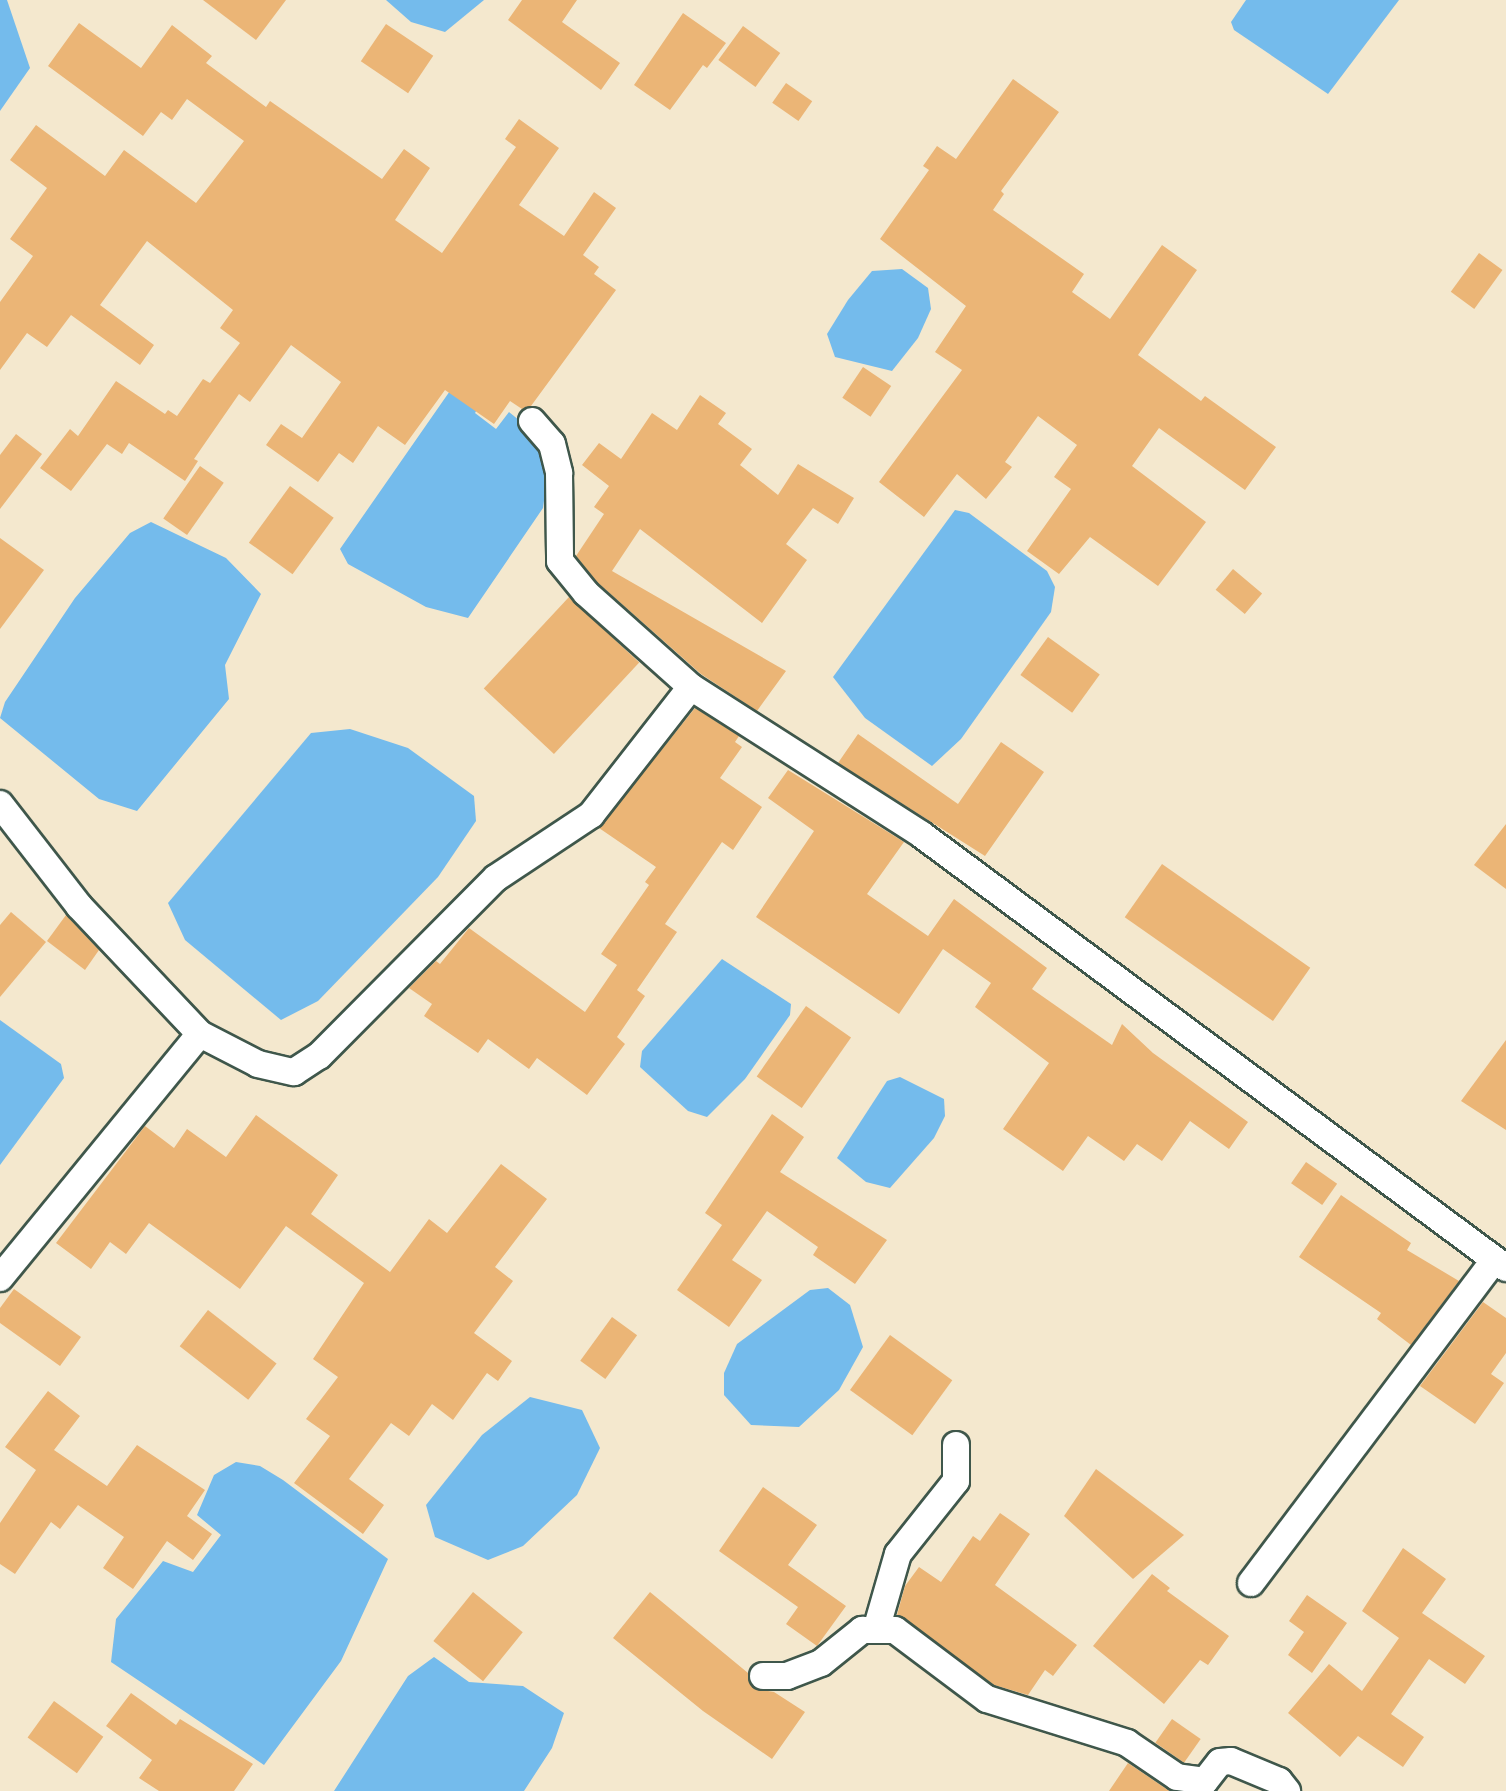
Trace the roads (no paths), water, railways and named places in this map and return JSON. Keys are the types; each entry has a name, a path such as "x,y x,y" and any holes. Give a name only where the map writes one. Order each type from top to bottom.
{"street":[{"path":"532,421 551,444 559,473 560,561 586,593 691,687 922,835 1500,1264 1251,1583"},
{"path":"0,804 79,906 200,1034 258,1064 294,1072 319,1056 496,878 591,815 691,687"},
{"path":"0,1278 200,1034"},
{"path":"876,1630 898,1554 956,1481 956,1445"},
{"path":"763,1676 787,1676 821,1662 862,1630 895,1630 988,1699 1127,1743 1177,1777 1205,1781 1220,1762 1231,1761 1279,1781 1287,1791"}],"water":[{"path":"0,0 7,0 30,68 0,111"},
{"path":"386,0 484,0 445,32 411,22"},
{"path":"1246,0 1399,0 1328,94 1234,30 1231,22"},
{"path":"902,269 928,288 931,309 918,338 892,371 835,357 827,334 848,300 872,271"},
{"path":"452,388 485,395 475,413 496,429 509,412 536,434 549,465 543,508 468,618 426,607 348,564 340,549"},
{"path":"955,510 969,513 1047,571 1055,587 1051,612 961,739 932,766 865,718 833,677"},
{"path":"151,522 226,558 261,594 225,665 229,699 137,811 99,799 0,718 5,702 75,598 130,533"},
{"path":"350,729 408,748 474,796 476,821 438,877 318,1001 281,1020 185,940 168,903 311,733"},
{"path":"722,959 791,1004 790,1015 745,1079 707,1117 688,1111 640,1067 642,1051"},
{"path":"0,1020 61,1064 64,1078 0,1165"},
{"path":"900,1077 944,1099 945,1116 934,1138 890,1188 866,1182 837,1158 887,1081"},
{"path":"828,1288 850,1305 863,1347 839,1390 799,1427 751,1425 724,1395 724,1373 737,1344 810,1290"},
{"path":"530,1397 582,1410 600,1448 577,1495 523,1546 488,1560 435,1537 426,1505 482,1435"},
{"path":"236,1462 260,1466 283,1480 388,1559 341,1661 264,1765 111,1662 116,1619 163,1561 193,1572 221,1535 197,1515 214,1475"},
{"path":"434,1657 469,1682 523,1686 564,1713 552,1748 524,1791 334,1791 408,1676"}]}
